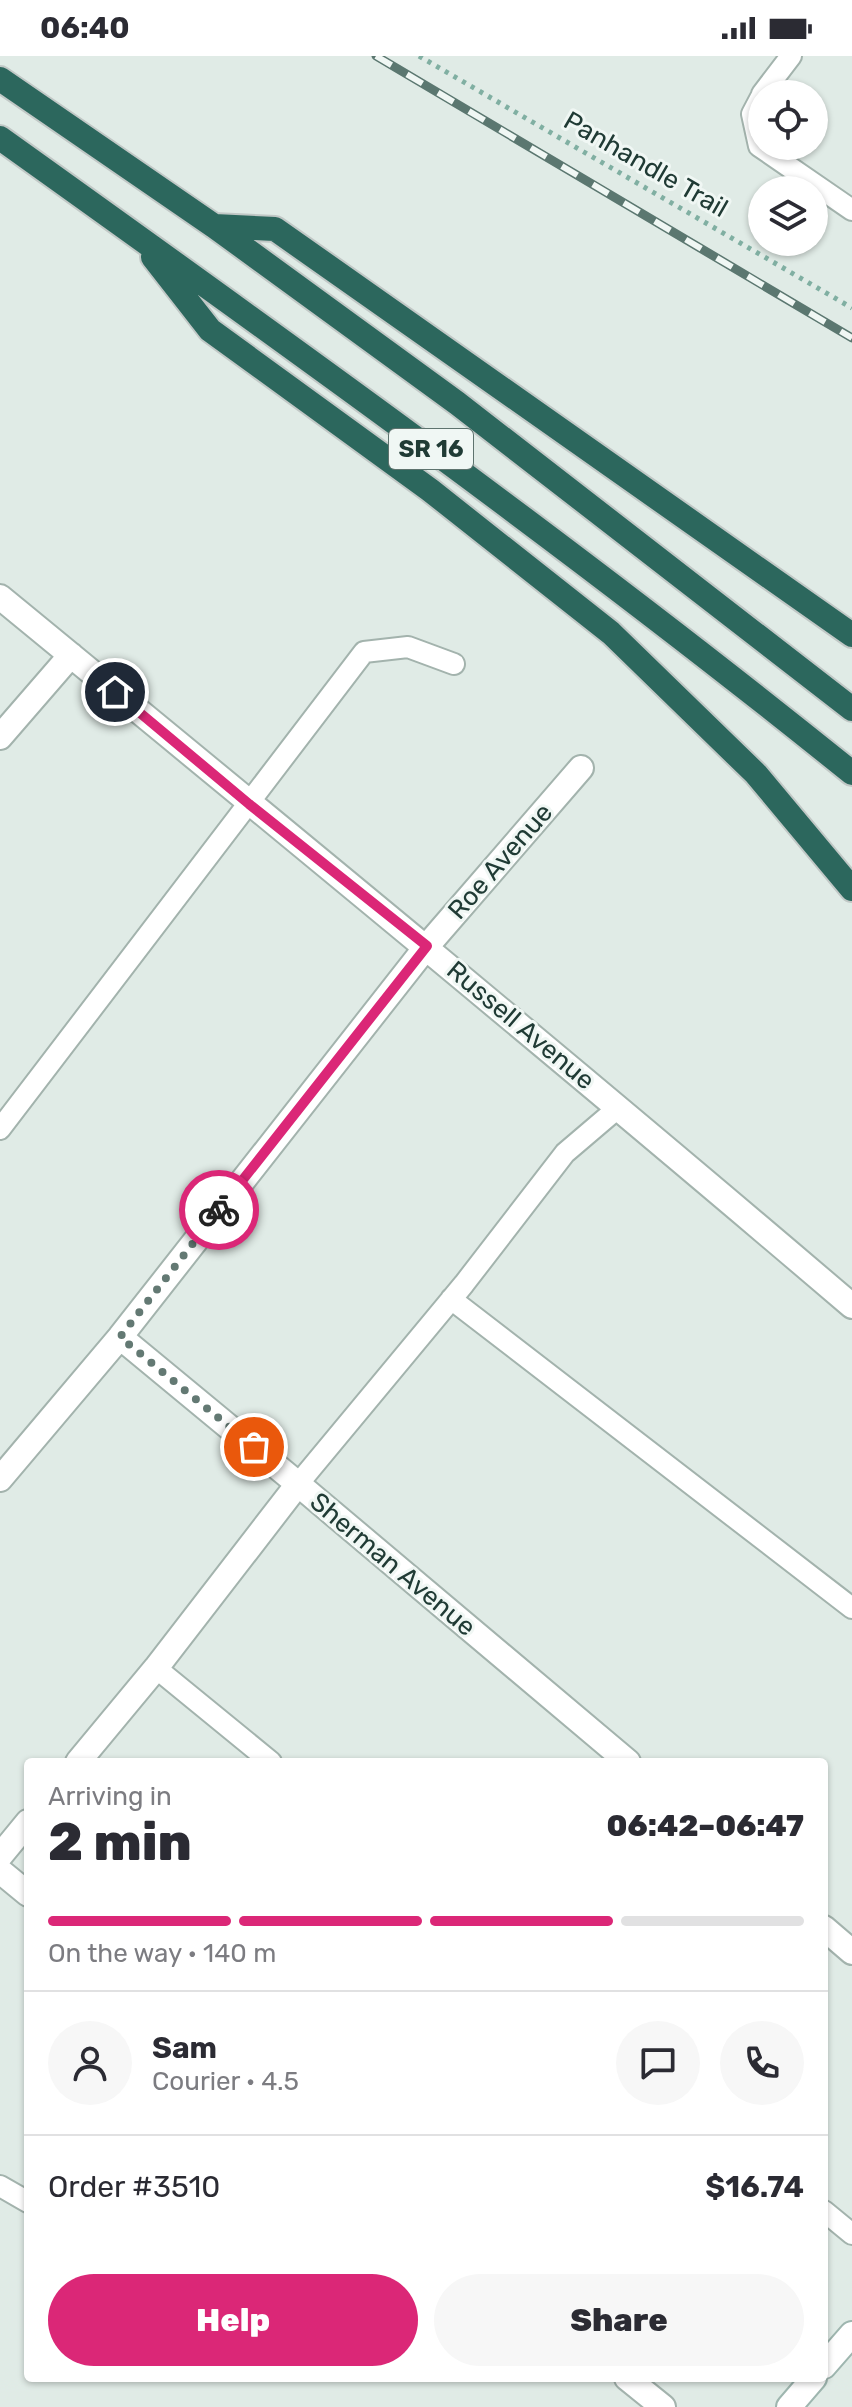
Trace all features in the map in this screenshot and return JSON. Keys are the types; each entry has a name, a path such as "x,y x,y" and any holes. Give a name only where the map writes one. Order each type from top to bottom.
{"highway":[{"name":"SR 16","path":"0,79 214,226 457,403 852,709"},
{"name":"SR 16","path":"0,138 392,419 714,661 852,773"},
{"path":"214,226 275,229 852,635"},
{"path":"134,234 210,330 430,490 611,633 756,774 852,889"}],"street":[{"name":"Russell Avenue","path":"0,597 249,804 427,946 852,1306"},
{"path":"0,737 71,655"},
{"name":"Roe Avenue","path":"0,1479 120,1337 427,946 581,768"},
{"name":"Sherman Avenue","path":"120,1337 623,1758"},
{"path":"81,1758 156,1668 298,1484"},
{"path":"0,1856 24,1827"},
{"path":"0,1871 24,1891"},
{"path":"828,1931 852,1952"},
{"path":"828,2361 852,2334"},
{"path":"632,2382 663,2407"},
{"path":"789,2407 811,2382"}],"lane":[{"path":"773,80 791,56"},
{"path":"779,160 852,210"},
{"path":"0,1129 364,652 408,647 454,664"},
{"path":"298,1484 451,1299 565,1153 619,1107"},
{"path":"451,1299 852,1608"},
{"path":"156,1668 266,1758"},
{"path":"0,2186 24,2200"},
{"path":"828,2214 852,2234"}],"path":[{"name":"Panhandle Trail","path":"419,56 852,308"}],"railway":[{"path":"376,56 852,338"}],"way so far":[{"path":"219,1210 120,1337 254,1447"}],"route":[{"path":"115,692 427,946 219,1210"}]}
